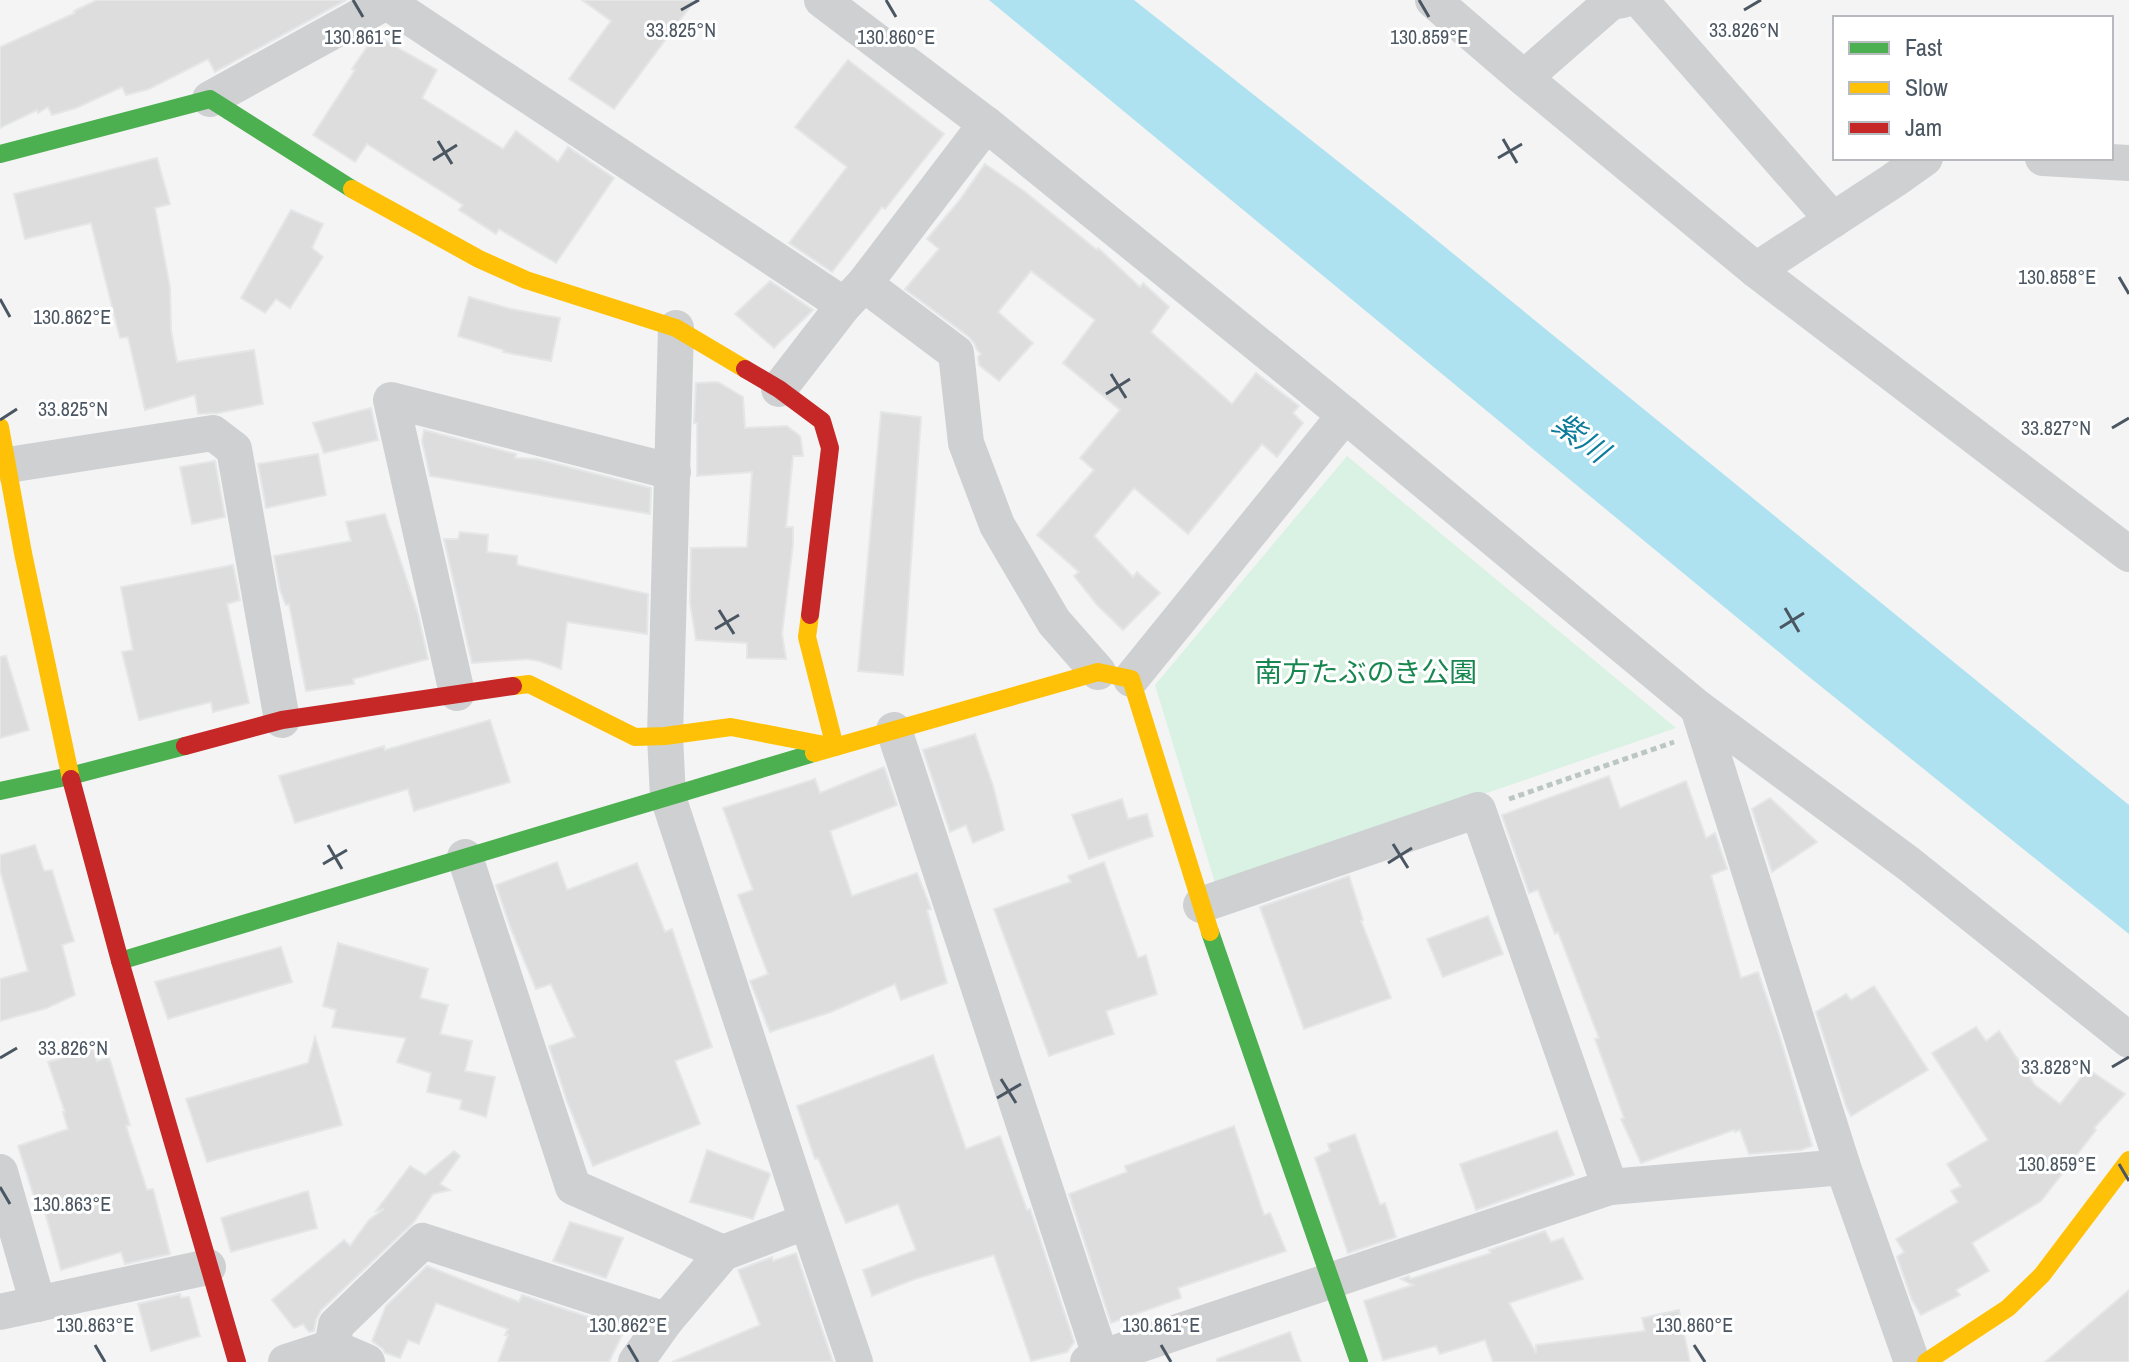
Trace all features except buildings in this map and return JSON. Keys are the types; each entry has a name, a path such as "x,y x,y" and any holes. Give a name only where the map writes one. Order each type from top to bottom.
{"street":[{"path":"822,0 986,124 1345,415 1702,719 1909,864 2129,1040"},
{"path":"1433,0 1756,270 2129,554"},
{"path":"1524,78 1611,2 1623,0"},
{"path":"1640,0 1833,220"},
{"path":"0,154 210,99 385,1 854,295 956,353 966,443 997,525 1054,622 1115,676 1201,905 1359,1362"},
{"path":"210,99 353,190 479,259 526,280 676,328 779,389 822,421 830,448 807,637 835,747"},
{"path":"779,389 986,124"},
{"path":"1756,270 1922,160"},
{"path":"2077,160 2129,163"},
{"path":"676,328 665,736 668,797 855,1362"},
{"path":"457,693 391,400 673,472"},
{"path":"120,961 894,730 1115,676 1345,415"},
{"path":"0,427 8,465 12,556 120,961 237,1362"},
{"path":"8,465 213,433 234,449 282,720"},
{"path":"0,791 70,776 282,720 529,684 635,737 731,727 835,747"},
{"path":"1702,719 1843,1167 1912,1362"},
{"path":"894,730 1094,1360 1610,1187 1843,1167"},
{"path":"1201,905 1478,810 1610,1187"},
{"path":"465,857 573,1187 723,1253"},
{"path":"1926,1362 2008,1308 2042,1275 2129,1160"},
{"path":"0,1172 38,1304"},
{"path":"636,1362 666,1320 723,1253 807,1221"},
{"path":"332,1347 336,1325 423,1241 666,1320"},
{"path":"0,1312 208,1267"},
{"path":"286,1362 332,1347 367,1362"}],"path":[{"path":"1478,810 1702,719"}],"green space":[{"name":"南方たぶのき公園","path":"1347,456 1676,728 1216,886 1155,685"}],"water":[{"name":"紫川","path":"989,0 1134,0 1407,216 2129,805 2129,934 1803,672"}],"traffic: fast":[{"path":"0,154 210,99 352,189"},
{"path":"0,791 185,746"},
{"path":"120,961 814,753"},
{"path":"1210,932 1359,1362"}],"traffic: slow":[{"path":"352,189 479,259 526,280 676,328 745,369"},
{"path":"0,427 71,779"},
{"path":"513,686 529,684 635,737 731,727 835,747 807,637 810,615"},
{"path":"814,753 1098,672 1131,679 1210,932"},
{"path":"1926,1362 2008,1308 2042,1275 2129,1160"}],"traffic: jam":[{"path":"745,369 779,389 822,421 830,448 810,615"},
{"path":"185,746 282,720 513,686"},
{"path":"71,779 120,961 237,1362"}]}
